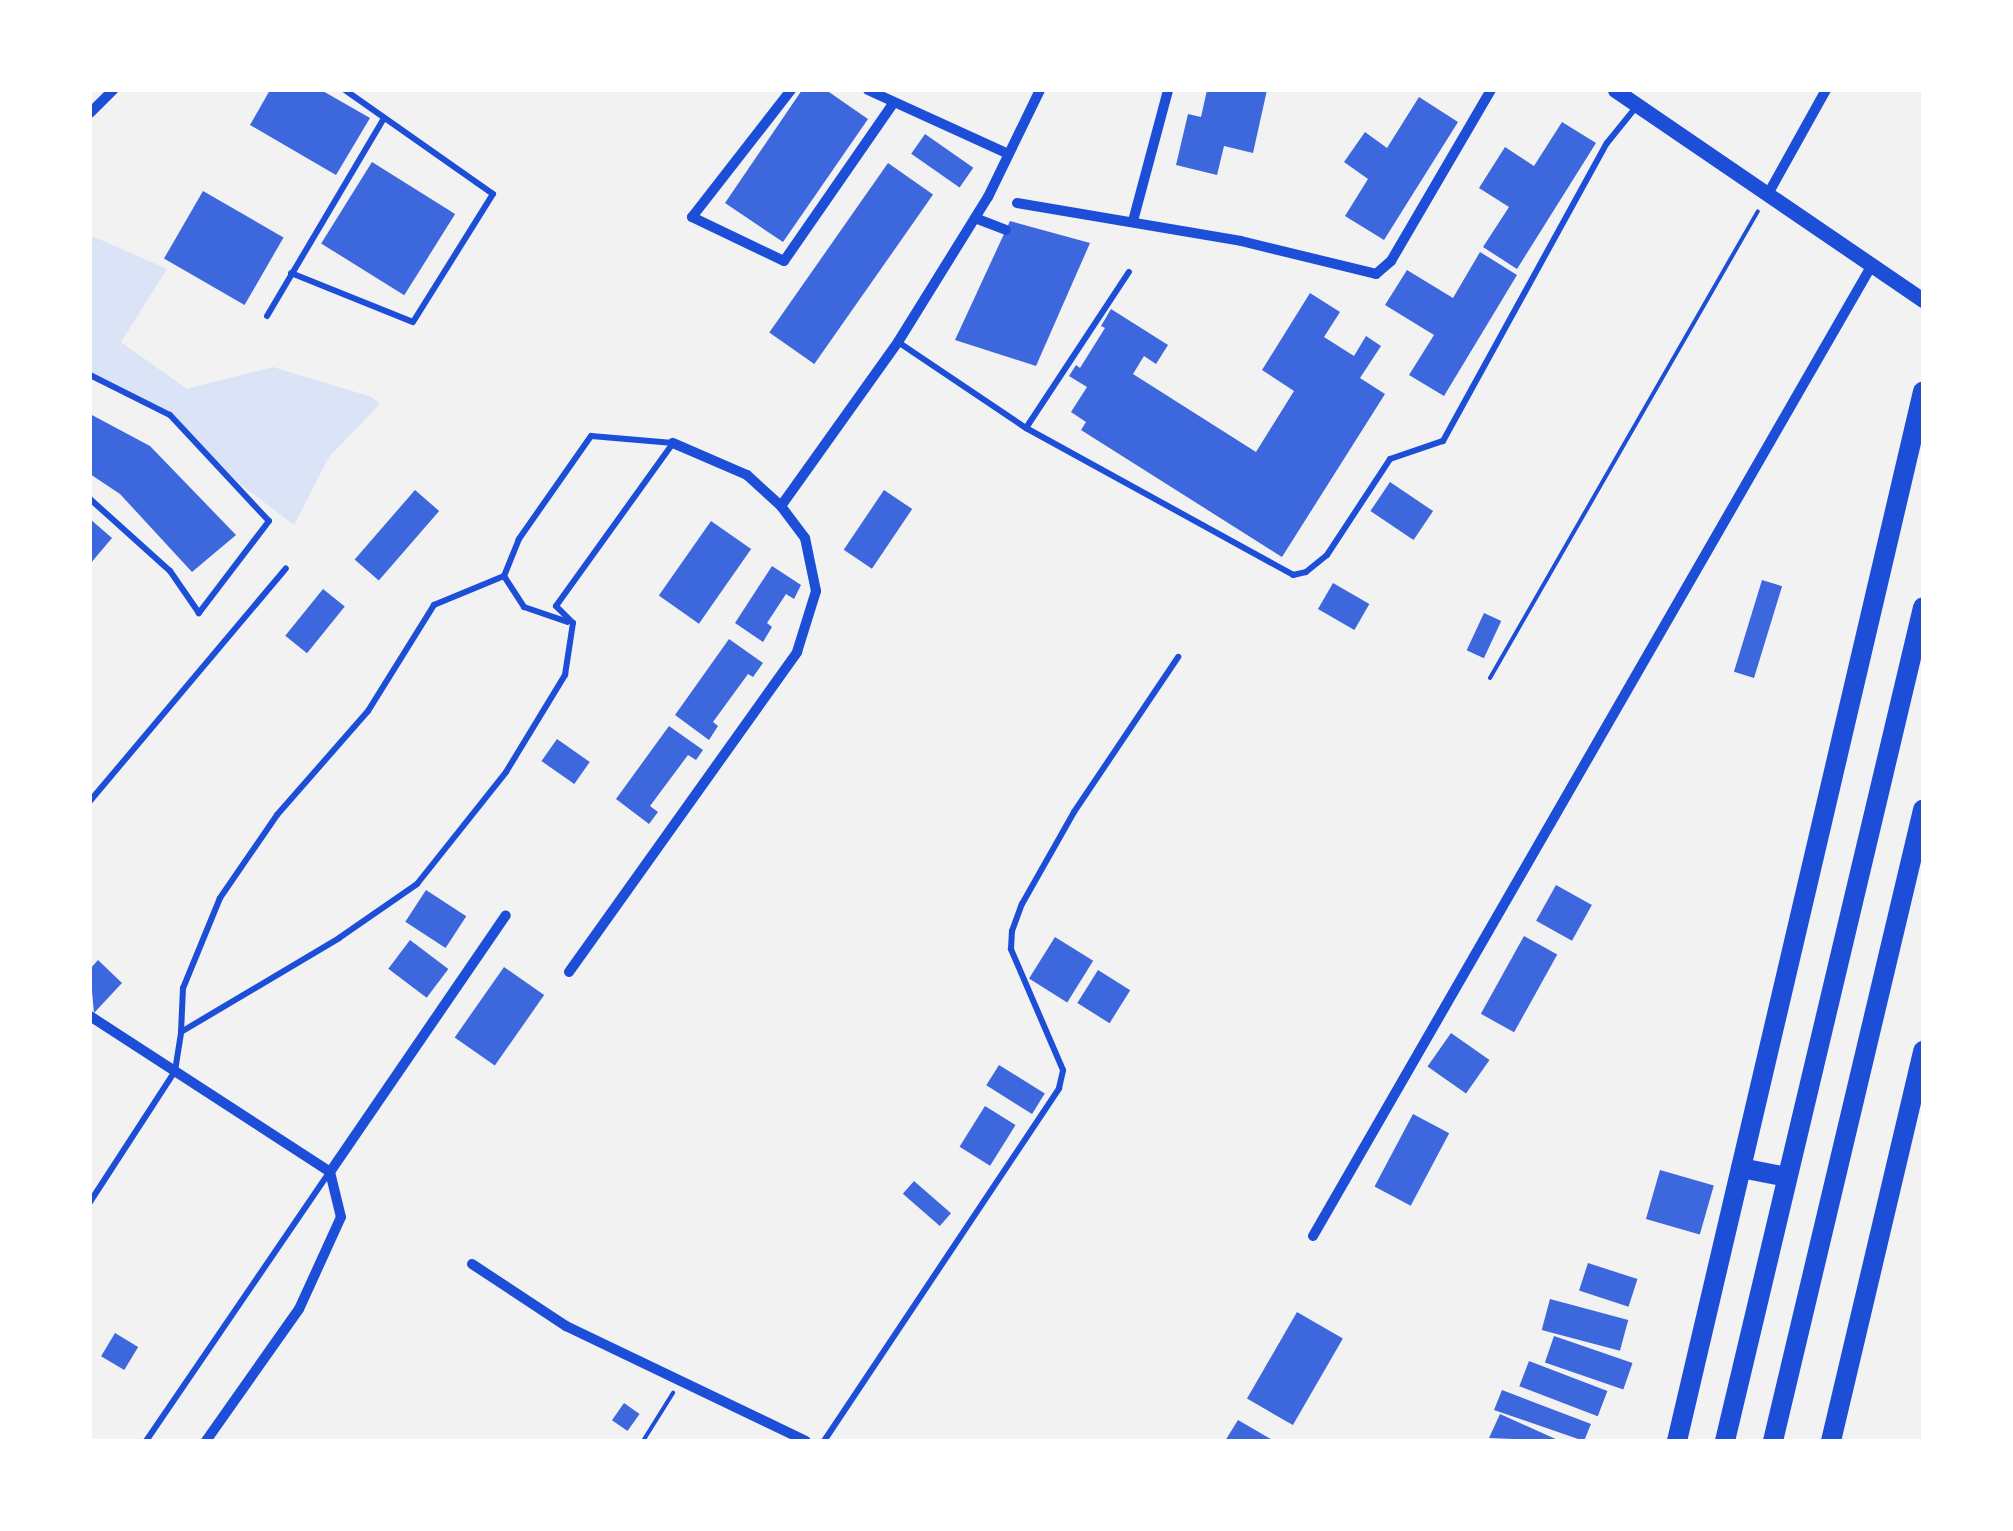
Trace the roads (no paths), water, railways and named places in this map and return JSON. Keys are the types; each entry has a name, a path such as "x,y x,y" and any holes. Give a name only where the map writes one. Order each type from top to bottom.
{"main road":[{"path":"1677,1441 1923,390"},
{"path":"1725,1441 1923,607"},
{"path":"1773,1441 1923,810"},
{"path":"1832,1441 1923,1050"},
{"path":"1742,1168 1787,1177"}],"street":[{"path":"90,113 113,90"},
{"path":"791,90 692,217 784,261 894,102"},
{"path":"868,90 1006,153"},
{"path":"781,506 898,342 975,218 1040,90"},
{"path":"1133,222 1168,90"},
{"path":"1017,203 1242,241 1376,274 1391,260 1491,90"},
{"path":"1615,90 1923,300"},
{"path":"1768,194 1826,90"},
{"path":"975,218 1006,230"},
{"path":"1313,1236 1872,266"},
{"path":"570,972 796,652 816,592 805,538 781,506 747,475 673,443"},
{"path":"330,1172 506,915"},
{"path":"90,1016 330,1172 341,1217 299,1309 206,1441"},
{"path":"472,1264 566,1326 806,1441"}],"lane":[{"path":"291,272 413,322 493,194 345,90"},
{"path":"898,342 1026,428 1293,575 1317,567 1390,459 1398,452 1433,448 1443,441 1607,143 1637,105"},
{"path":"268,316 384,118"},
{"path":"1026,428 1129,272"},
{"path":"90,375 170,415 269,521 200,613 170,570 90,499"},
{"path":"90,1202 174,1071 183,988 220,898 277,815 368,711 434,605 504,576 519,539 591,436 673,443"},
{"path":"574,623 556,606 673,443"},
{"path":"90,801 286,568"},
{"path":"504,576 524,607 574,623"},
{"path":"181,1032 339,938 417,884 506,772 565,674 574,623"},
{"path":"824,1441 1060,1088 1062,1070 1011,949 1012,931 1022,904 1074,812 1178,656"},
{"path":"146,1441 330,1172"}]}
